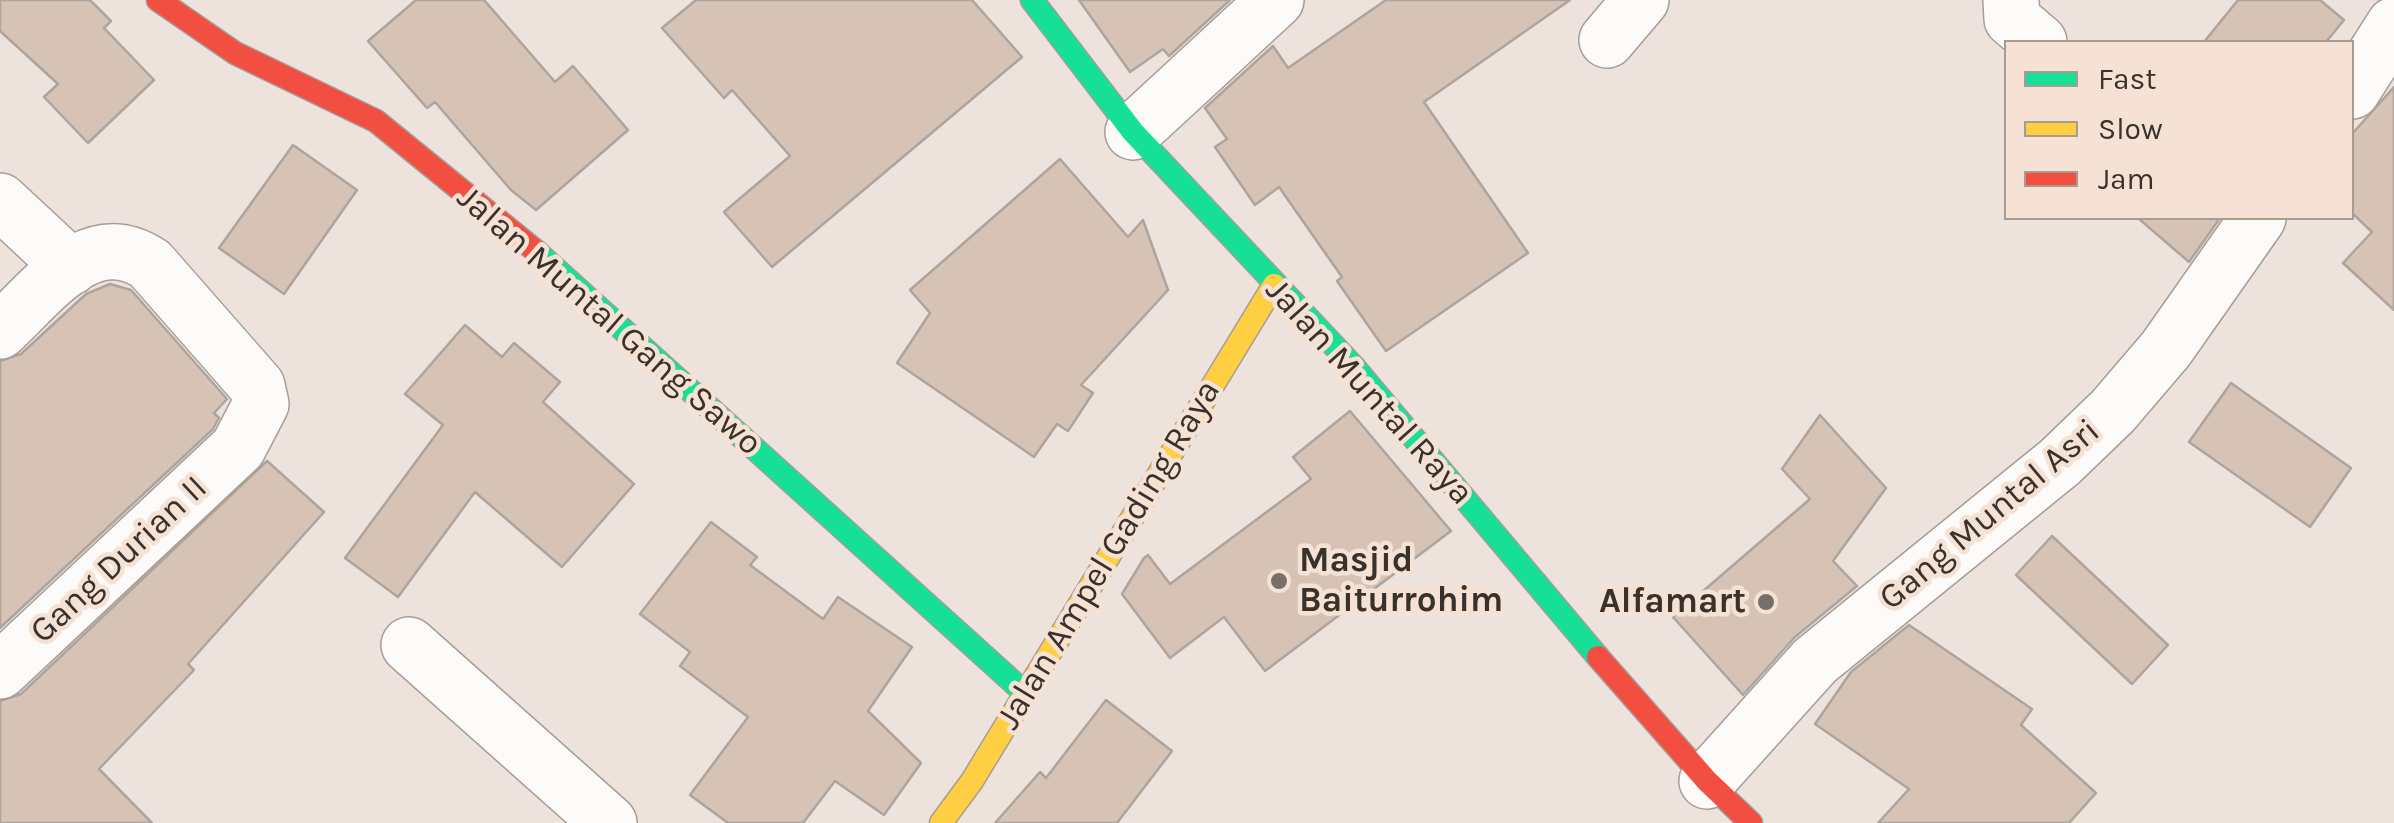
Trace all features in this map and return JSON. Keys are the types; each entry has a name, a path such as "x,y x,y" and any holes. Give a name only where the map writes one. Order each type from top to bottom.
{"main road":[{"name":"Jalan Muntal Gang Sawo","path":"158,0 235,54 376,122 392,134 527,243 1025,694"},
{"name":"Jalan Muntal Raya","path":"1032,0 1134,132 1354,367 1707,781 1751,823"},
{"name":"Jalan Ampel Gading Raya","path":"941,823 1025,694 1274,285"}],"street":[{"path":"1134,132 1276,0"},
{"path":"2011,0 2012,19 2037,40"},
{"path":"0,202 71,266 0,331"},
{"name":"Gang Muntal Asri","path":"1707,781 1814,661 2060,462 2112,412 2166,349 2248,222"},
{"name":"Gang Durian II","path":"0,672 238,448 261,404 257,386 150,264 130,250 108,248 84,256 71,266"},
{"path":"409,645 609,823"}],"building":[{"path":"0,0 90,0 111,21 104,28 154,80 88,143 44,97 58,84 0,31"},
{"path":"416,0 484,0 555,82 573,66 628,130 536,210 511,190 435,102 427,108 368,41"},
{"path":"696,0 972,0 1022,57 772,267 724,212 790,156 732,90 724,98 662,28"},
{"path":"1079,0 1230,0 1169,56 1163,49 1130,72"},
{"path":"1386,0 1570,0 1424,102 1528,253 1386,351 1337,281 1342,277 1279,187 1255,205 1215,147 1227,139 1205,108 1273,46 1288,68"},
{"path":"2238,0 2320,0 2344,20 2328,40 2206,40"},
{"path":"2394,87 2394,310 2343,263 2372,232 2354,215 2354,132"},
{"path":"293,145 357,190 284,294 219,248"},
{"path":"1060,159 1128,237 1143,220 1168,290 1081,385 1093,393 1068,431 1057,424 1034,457 897,363 930,313 910,290"},
{"path":"2140,220 2219,220 2189,262"},
{"path":"110,284 131,290 227,399 214,413 219,418 213,429 0,628 0,361 21,354 86,294"},
{"path":"465,325 502,357 514,343 560,382 543,402 634,484 562,567 475,492 398,597 345,558 443,425 405,394"},
{"path":"2231,383 2351,468 2310,527 2189,442"},
{"path":"1350,411 1451,531 1265,671 1224,617 1170,658 1122,594 1144,558 1148,555 1170,584 1311,479 1293,457"},
{"name":"Alfamart","path":"1820,415 1886,488 1833,561 1857,586 1795,637 1743,695 1673,617 1810,499 1782,469"},
{"path":"267,461 324,512 188,664 194,670 99,769 152,823 0,823 0,701 21,694"},
{"path":"711,522 757,557 750,565 823,619 838,597 912,647 868,711 921,763 884,815 835,781 803,823 728,823 690,795 748,717 680,666 690,652 640,614"},
{"path":"2052,536 2168,645 2132,684 2016,575"},
{"path":"1909,625 2032,709 2021,725 2096,793 2069,823 1878,823 1909,789 1815,724 1851,672"},
{"path":"1106,700 1172,751 1117,823 995,823 1040,772 1046,778"}],"traffic: fast":[{"path":"1032,0 1133,132 1354,367 1598,657"},
{"path":"537,252 1025,693"}],"traffic: slow":[{"path":"941,823 972,781 1274,285"}],"traffic: jam":[{"path":"158,0 235,53 376,121 537,252"},
{"path":"1598,657 1707,781 1751,823"}],"place":[{"name":"Masjid Baiturrohim","path":"1279,581"},
{"name":"Alfamart","path":"1766,602"}]}
